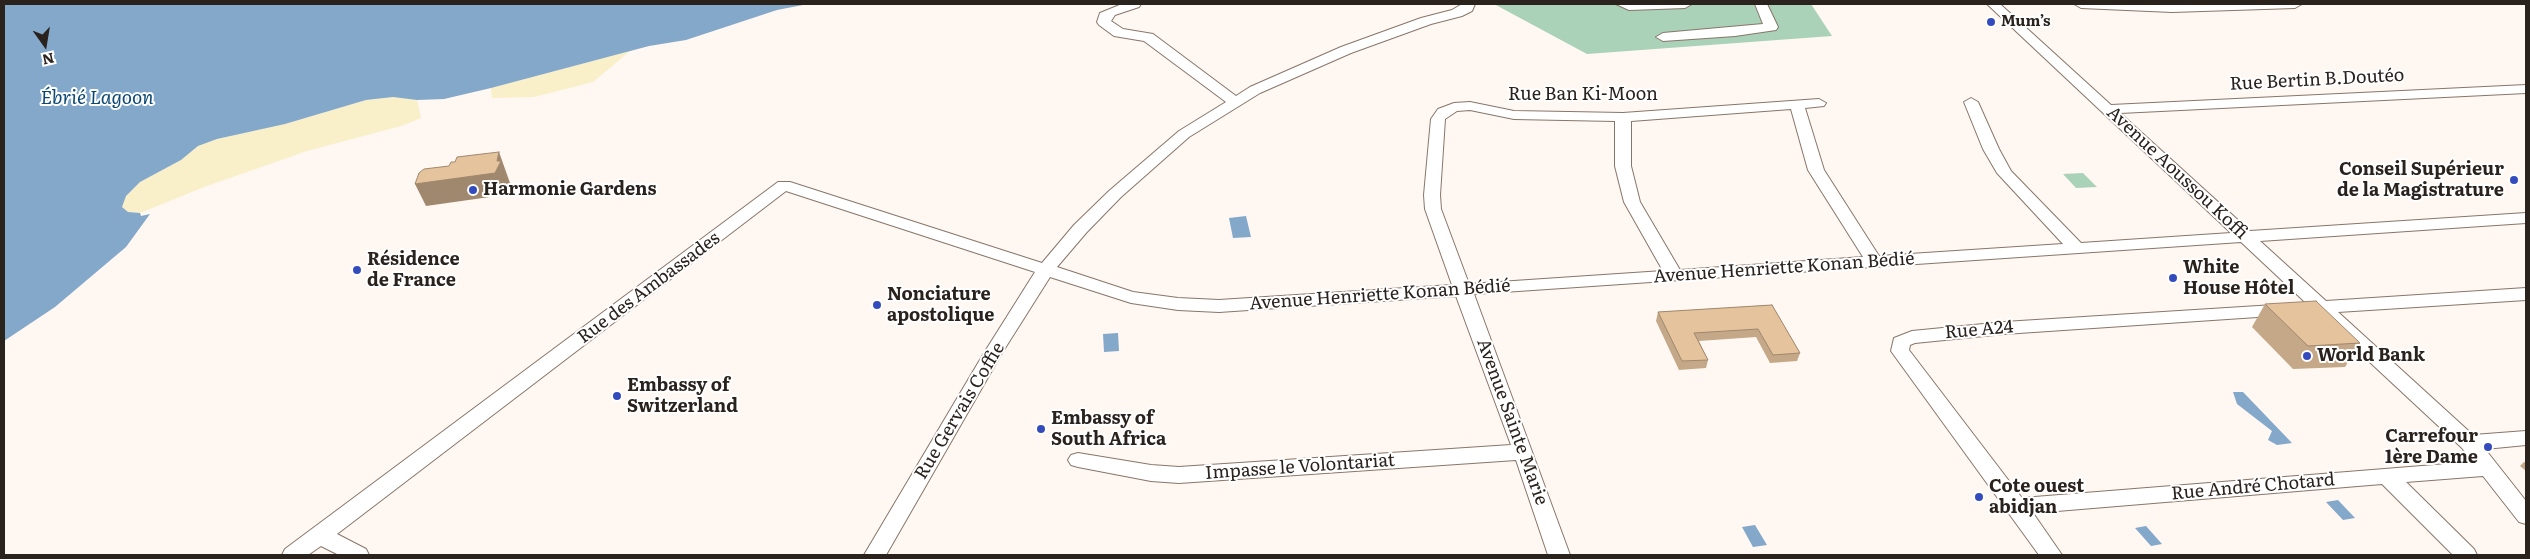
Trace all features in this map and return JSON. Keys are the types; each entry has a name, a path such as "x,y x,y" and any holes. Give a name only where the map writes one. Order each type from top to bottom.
{"street":[{"path":"1134,4 1110,12 1105,16 1104,22 1119,33 1148,37 1235,102"},
{"name":"Rue Gervais Coffie","path":"875,555 993,353 1046,269 1080,229 1148,162 1184,134 1255,90 1320,61 1426,21 1457,13 1467,8 1468,4"},
{"path":"1623,4 1629,6 1685,4"},
{"path":"1663,37 1736,32 1771,27 1761,4"},
{"name":"Avenue Aoussou Koffi","path":"1993,4 2110,109 2469,443 2526,516"},
{"path":"2081,4 2172,8 2295,4"},
{"name":"Rue Bertin B.Doutéo","path":"2110,109 2526,89"},
{"path":"1971,102 1991,149 2005,173 2076,248"},
{"name":"Rue Ban Ki-Moon","path":"1464,289 1432,202 1438,119 1443,112 1454,107 1470,106 1514,115 1623,117 1819,103"},
{"path":"1797,106 1816,170 1874,261"},
{"path":"1623,117 1623,166 1632,202 1674,275"},
{"name":"Rue des Ambassades","path":"293,555 784,185 1046,269"},
{"name":"Avenue Henriette Konan Bédié","path":"1046,269 1131,297 1178,304 1219,306 2526,218"},
{"name":"Avenue Sainte Marie","path":"1464,289 1559,555"},
{"path":"2322,308 2526,294"},
{"name":"Rue A24","path":"2051,555 2017,506 1900,351 1901,342 1912,337 2004,328 2322,308"},
{"path":"2469,443 2526,438"},
{"name":"Impasse le Volontariat","path":"1078,460 1151,473 1179,475 1523,452"},
{"name":"Rue André Chotard","path":"2017,506 2488,468"},
{"path":"2386,475 2466,555"},
{"path":"320,536 358,555"}],"green space":[{"path":"1494,4 1811,4 1832,36 1587,54"},
{"path":"2083,173 2097,187 2076,188 2063,174"}],"sand":[{"path":"630,51 593,82 534,97 492,98 491,88"},
{"path":"393,97 417,100 421,118 401,126 307,151 204,187 140,213 128,212 121,206 126,196 140,182 181,160 198,146 217,139 285,124 366,100"}],"water":[{"name":"Ébrié Lagoon","path":"4,4 808,4 777,10 686,40 649,46 444,99 417,100 393,97 366,100 285,124 217,139 198,146 181,160 140,182 126,196 122,207 128,212 140,213 141,216 150,214 126,247 55,307 4,341"},
{"path":"1246,216 1251,237 1233,238 1229,218"},
{"path":"1118,333 1119,351 1104,352 1103,334"},
{"path":"2233,392 2243,392 2292,443 2277,445 2268,440 2272,431 2237,404"},
{"path":"2338,500 2355,518 2343,520 2326,502"},
{"path":"1755,525 1767,545 1753,547 1742,527"},
{"path":"2146,526 2162,544 2151,546 2135,528"}],"building":[{"path":"499,152 497,161 501,161 495,173 415,184 419,173 424,169 449,166 451,162 455,162 457,157"},
{"path":"2316,301 2360,343 2308,346 2265,304"},
{"path":"1772,305 1800,353 1773,355 1758,329 1694,333 1708,360 1682,361 1658,312"}],"place":[{"name":"Mum’s","path":"1991,22"},
{"name":"Conseil Supérieur de la Magistrature","path":"2514,180"},
{"name":"Harmonie Gardens","path":"473,190"},
{"name":"Résidence de France","path":"357,270"},
{"name":"White House Hôtel","path":"2173,278"},
{"name":"Nonciature apostolique","path":"877,305"},
{"name":"World Bank","path":"2307,356"},
{"name":"Embassy of Switzerland","path":"617,396"},
{"name":"Embassy of South Africa","path":"1041,429"},
{"name":"Carrefour 1ère Dame","path":"2488,447"},
{"name":"Cote ouest abidjan","path":"1979,497"}]}
